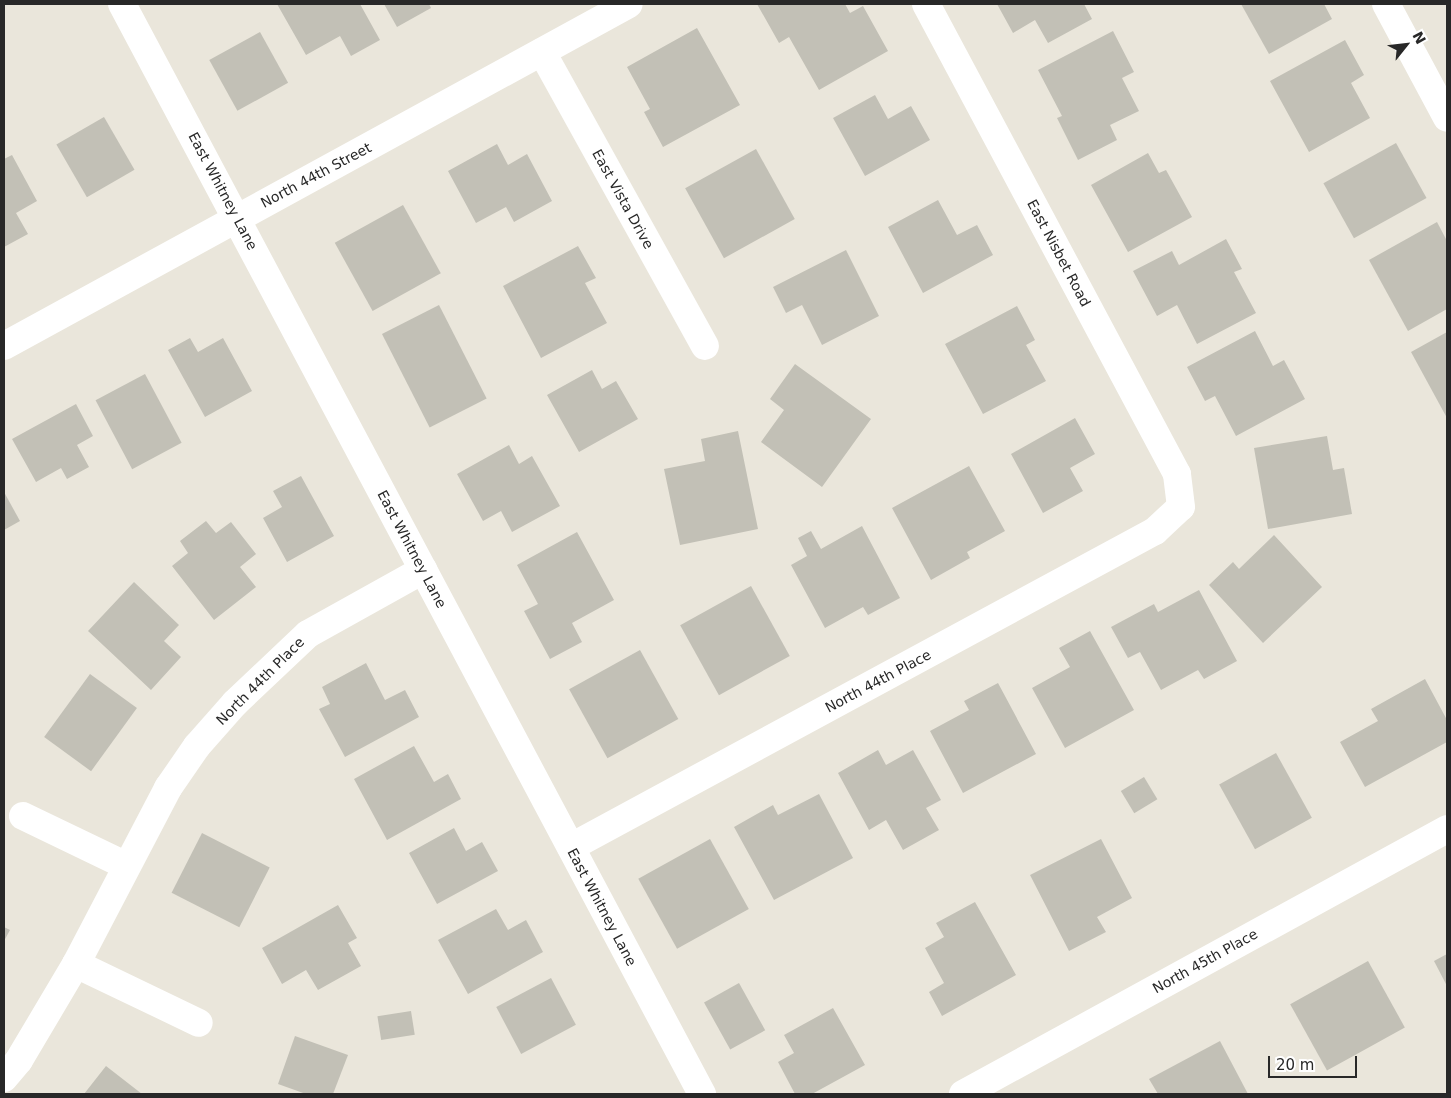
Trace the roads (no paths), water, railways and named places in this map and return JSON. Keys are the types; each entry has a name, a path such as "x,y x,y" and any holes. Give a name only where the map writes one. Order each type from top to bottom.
{"street":[{"name":"East Whitney Lane","path":"122,4 702,1094"},
{"name":"North 44th Street","path":"4,346 629,4"},
{"name":"East Nisbet Road","path":"926,4 1177,474 1180,507"},
{"path":"1386,4 1447,118"},
{"name":"East Vista Drive","path":"542,52 705,346"},
{"name":"North 44th Place","path":"570,847 1154,531 1180,507"},
{"name":"North 44th Place","path":"4,1078 19,1060 76,964 168,788 197,746 234,703 308,634 423,570"},
{"path":"23,816 127,866"},
{"name":"North 45th Place","path":"963,1094 1447,829"},
{"path":"76,964 199,1023"}]}
